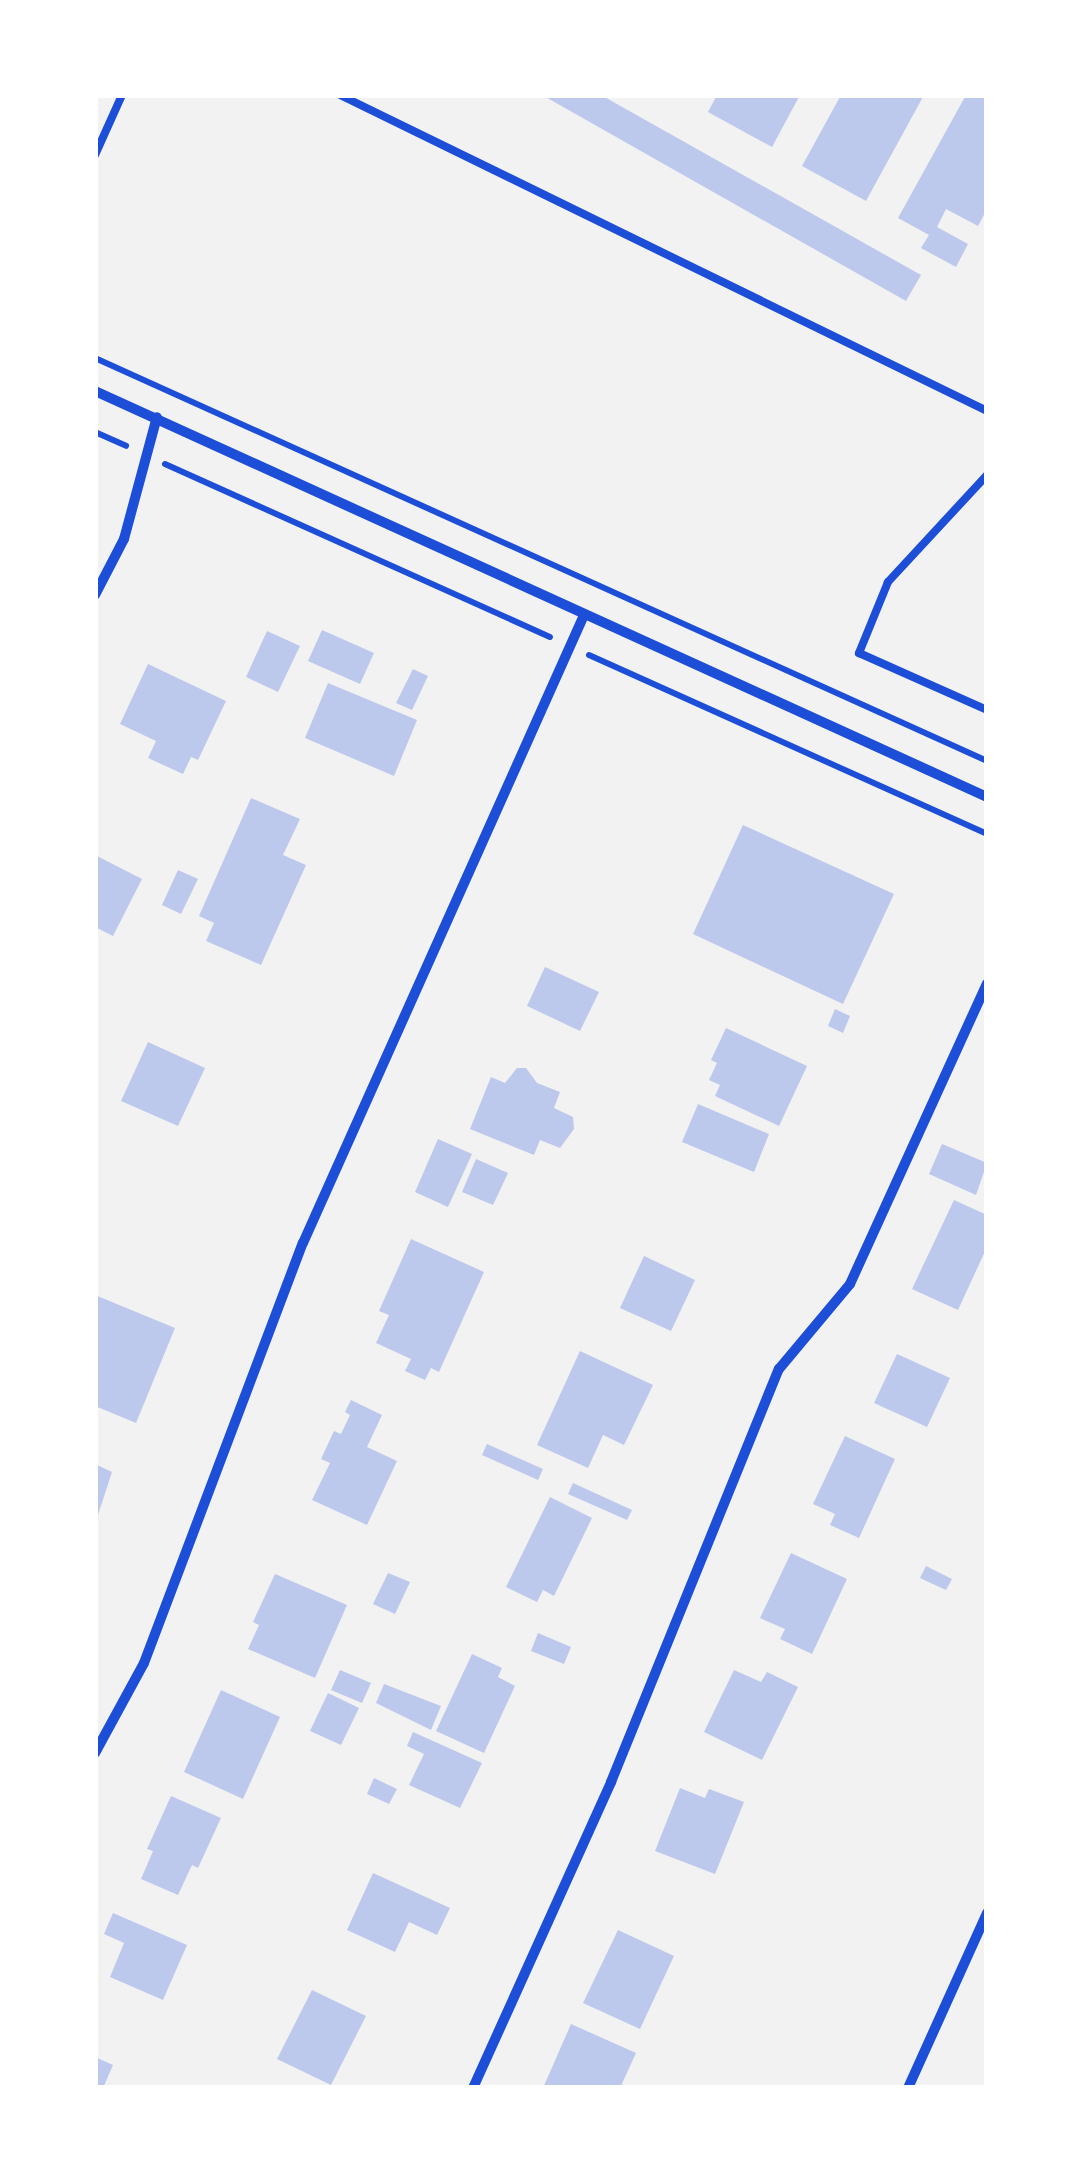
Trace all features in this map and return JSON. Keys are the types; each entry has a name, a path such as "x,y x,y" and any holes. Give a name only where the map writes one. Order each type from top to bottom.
{"street":[{"path":"95,392 987,797"},
{"path":"95,595 124,539 156,417"},
{"path":"95,1753 144,1663 302,1243 584,615"},
{"path":"474,2088 611,1782 779,1369 850,1284 987,984"},
{"path":"908,2088 987,1912"}],"lane":[{"path":"95,155 122,95"},
{"path":"340,95 987,411"},
{"path":"987,475 888,582 859,653 987,710"}],"path":[{"path":"95,358 987,761"},
{"path":"95,432 987,834"}],"building":[{"path":"542,95 601,95 921,275 906,301"},
{"path":"717,95 800,95 772,147 708,112"},
{"path":"841,95 924,95 866,201 802,166"},
{"path":"966,95 987,95 987,209 978,226 946,209 937,227 968,244 956,267 921,248 929,235 898,218"},
{"path":"322,630 374,653 360,684 308,661"},
{"path":"267,631 300,646 278,692 246,677"},
{"path":"148,664 226,701 198,760 191,757 183,774 148,758 156,741 120,724"},
{"path":"413,669 428,676 412,710 396,703"},
{"path":"328,683 417,720 394,776 305,738"},
{"path":"251,798 300,819 283,855 306,865 261,965 206,941 214,923 199,916"},
{"path":"743,825 894,894 843,1004 693,934"},
{"path":"95,855 142,879 113,936 95,927"},
{"path":"178,870 198,879 181,914 162,905"},
{"path":"545,967 599,992 580,1031 527,1006"},
{"path":"835,1009 850,1016 843,1033 828,1026"},
{"path":"726,1028 807,1066 779,1126 715,1096 720,1085 709,1080 717,1063 711,1060"},
{"path":"148,1042 205,1068 178,1126 121,1101"},
{"path":"517,1068 526,1068 537,1083 560,1092 554,1108 573,1117 574,1129 560,1148 540,1140 534,1155 470,1129 491,1077 505,1083"},
{"path":"698,1104 769,1134 754,1172 682,1142"},
{"path":"438,1139 472,1154 448,1207 415,1192"},
{"path":"942,1144 987,1163 976,1195 929,1174"},
{"path":"476,1159 508,1173 493,1205 462,1192"},
{"path":"954,1200 987,1215 987,1247 958,1310 912,1289"},
{"path":"411,1239 484,1272 439,1372 431,1368 425,1380 405,1371 411,1359 376,1343 389,1315 379,1311"},
{"path":"644,1256 695,1280 671,1331 620,1308"},
{"path":"95,1295 175,1328 136,1423 95,1406"},
{"path":"580,1351 653,1385 624,1445 603,1435 588,1468 537,1445"},
{"path":"897,1354 950,1378 927,1427 874,1403"},
{"path":"351,1400 382,1415 367,1447 397,1461 367,1525 312,1500 330,1463 321,1459 334,1431 341,1434 350,1415 345,1412"},
{"path":"845,1436 895,1459 859,1538 830,1525 835,1514 813,1504"},
{"path":"487,1444 543,1469 538,1480 482,1455"},
{"path":"95,1464 112,1472 95,1524"},
{"path":"573,1483 632,1510 627,1520 568,1494"},
{"path":"550,1497 592,1518 554,1596 543,1590 537,1602 506,1587"},
{"path":"791,1553 847,1579 812,1654 780,1639 785,1629 760,1618"},
{"path":"926,1566 952,1579 946,1590 920,1578"},
{"path":"388,1573 410,1582 395,1614 373,1604"},
{"path":"275,1574 347,1605 315,1678 248,1649 259,1625 253,1622"},
{"path":"538,1633 571,1647 564,1664 531,1651"},
{"path":"472,1654 502,1668 498,1677 515,1686 484,1753 436,1731"},
{"path":"340,1670 371,1683 362,1703 331,1690"},
{"path":"734,1670 761,1682 767,1672 798,1687 762,1760 704,1732"},
{"path":"384,1684 441,1706 431,1730 376,1703"},
{"path":"221,1690 280,1717 243,1799 184,1772"},
{"path":"328,1693 359,1708 341,1745 310,1731"},
{"path":"413,1732 482,1763 460,1808 409,1785 424,1754 407,1746"},
{"path":"374,1778 397,1789 389,1804 367,1794"},
{"path":"680,1788 705,1798 709,1789 744,1802 715,1874 655,1851"},
{"path":"171,1796 221,1818 198,1868 192,1865 178,1895 141,1879 153,1851 147,1849"},
{"path":"373,1873 450,1908 437,1935 409,1922 395,1952 347,1930"},
{"path":"113,1913 187,1945 163,2000 110,1977 124,1943 104,1934"},
{"path":"618,1930 674,1956 640,2029 583,2003"},
{"path":"312,1990 366,2016 331,2085 277,2059"},
{"path":"571,2024 636,2053 620,2088 543,2088"},
{"path":"95,2057 113,2065 103,2088 95,2088"}]}
